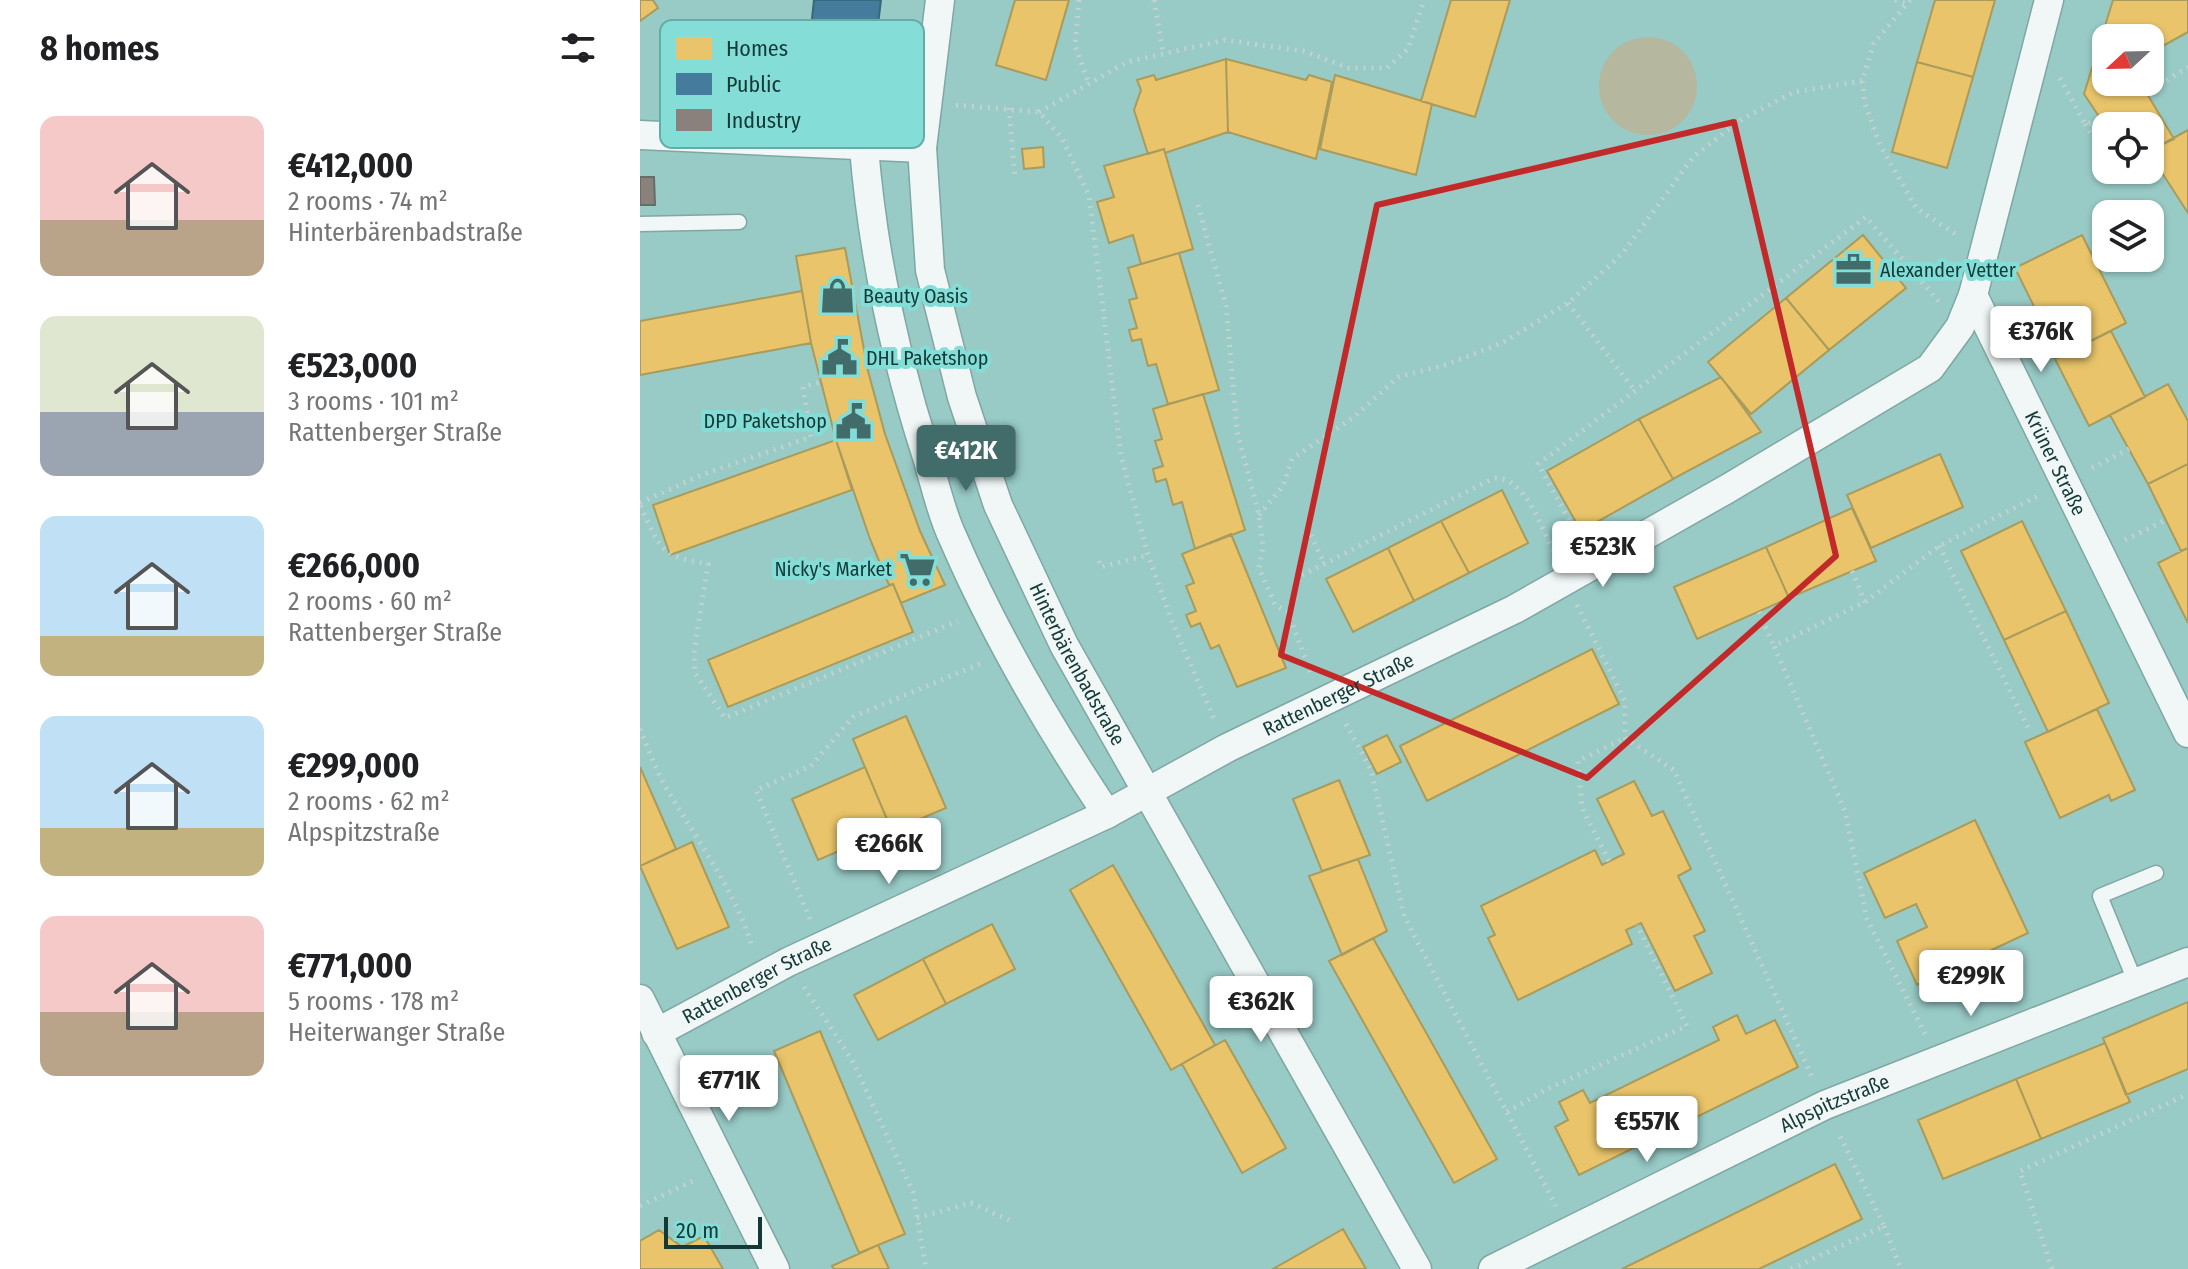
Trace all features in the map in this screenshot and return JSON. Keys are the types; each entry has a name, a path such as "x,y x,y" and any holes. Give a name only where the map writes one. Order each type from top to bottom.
{"street":[{"name":"Hinterbärenbadstraße","path":"924,126 940,0"},
{"path":"1973,295 2049,0"},
{"path":"640,135 660,135"},
{"path":"922,148 864,148 871,235 898,364 952,536 1010,651 1075,767 1107,814"},
{"name":"Hinterbärenbadstraße","path":"922,148 930,270 962,397 998,505 1064,645 1417,1269"},
{"name":"Rattenberger Straße","path":"656,1033 788,962 1107,814 1227,748 1515,609 1569,579 1930,368 1960,327 1973,295"},
{"name":"Krüner Straße","path":"1973,295 2188,733"},
{"name":"Alpspitzstraße","path":"1493,1269 1825,1105 2188,962"},
{"path":"640,999 721,1167 775,1269"}],"lane":[{"path":"640,224 739,222"},
{"path":"2135,981 2100,896 2156,873"}],"path":[{"path":"1079,0 1075,46 1088,81"},
{"path":"1154,0 1163,52"},
{"path":"926,103 1039,112 1088,81 1127,62 1225,40 1303,51 1349,68 1387,68 1408,49 1424,0"},
{"path":"1895,0 1908,2"},
{"path":"1908,2 1874,43 1862,81 1865,104 1879,143 1916,208 1984,253"},
{"path":"2039,40 2092,135"},
{"path":"2164,82 2188,67"},
{"path":"1259,515 1283,486 1292,459 1355,416 1398,377 1445,365 1502,343 1568,303 1623,253 1693,157 1742,119 1794,92 1862,81"},
{"path":"1009,108 1015,178"},
{"path":"1039,112 1062,138 1089,196 1121,456 1148,555 1173,624 1227,748"},
{"path":"2085,124 2092,122"},
{"path":"1198,205 1226,306 1237,431 1259,515 1263,546 1259,568 1275,605 1288,612 1327,700 1371,770 1404,916 1569,1231"},
{"path":"1594,564 1538,464 1866,217 1960,327"},
{"path":"1568,303 1635,391"},
{"path":"821,382 803,387 811,437 701,475 640,504 660,546 672,558 708,564 694,653 695,673 725,718 988,608"},
{"path":"1774,646 1865,602 1939,546 2129,449"},
{"path":"1288,612 1300,576 1494,478 1506,477 1517,485 1569,579 1579,610 1625,701 1625,738"},
{"path":"2100,554 2166,520"},
{"path":"1311,535 1324,563"},
{"path":"1939,546 2028,728"},
{"path":"1099,561 1101,567 1148,555"},
{"path":"1852,571 1865,602"},
{"path":"1759,612 1845,811 1867,919 1938,1060"},
{"path":"821,946 756,790 811,766 853,717 1010,651"},
{"path":"640,729 664,784 717,866 742,913 761,977"},
{"path":"1609,861 1582,808 1578,761 1625,738"},
{"path":"1625,738 1674,770 1901,1269"},
{"path":"1507,1112 1545,1090 1687,1026 1637,925"},
{"path":"788,962 852,1060 913,1192 926,1269"},
{"path":"2052,1269 2020,1171 2188,1094"},
{"path":"640,1206 721,1167"},
{"path":"917,1218 971,1203 1009,1220"},
{"path":"1791,1269 1884,1226"}],"highlighted area":[{"path":"1734,122 1836,556 1587,778 1281,655 1377,205"}],"green space":[{"path":"1648,37 1667,41 1683,51 1693,67 1697,86 1693,105 1683,121 1667,131 1648,135 1629,131 1613,121 1603,105 1599,86 1603,67 1613,51 1629,41"}],"building: Homes":[{"path":"640,0 653,0 658,8 640,21"},
{"path":"1015,0 1069,0 1046,80 996,65"},
{"path":"1451,0 1510,0 1475,117 1421,101"},
{"path":"1935,0 1995,0 1973,77 1917,62"},
{"path":"2113,0 2188,0 2188,32 2164,45 2164,24 2106,24"},
{"path":"1226,59 1228,132 1165,153 1164,149 1148,154 1134,110 1141,90 1137,80 1154,75 1156,80"},
{"path":"1226,59 1306,80 1309,75 1332,82 1316,159 1228,132"},
{"path":"1917,62 1973,77 1947,168 1892,152"},
{"path":"2092,68 2092,96 2148,96 2158,112 2096,112 2084,94"},
{"path":"1335,75 1432,104 1416,175 1320,149"},
{"path":"2164,122 2174,139 2164,144"},
{"path":"2188,130 2188,213 2164,176 2164,143"},
{"path":"1043,147 1044,167 1024,169 1022,149"},
{"path":"1164,149 1193,249 1141,264 1133,235 1109,243 1097,202 1114,197 1104,166"},
{"path":"1863,235 1906,288 1829,350 1786,298"},
{"path":"2082,235 2092,255 2092,272 2100,272 2126,323 2059,357 2015,268"},
{"path":"845,248 868,371 885,434 920,531 945,585 901,603 893,584 889,585 870,539 836,440 811,343 796,256"},
{"path":"1179,253 1219,390 1168,404 1156,364 1148,366 1141,339 1132,341 1129,330 1137,328 1129,300 1137,298 1128,268"},
{"path":"802,291 811,343 640,375 640,321"},
{"path":"1786,298 1829,350 1751,414 1708,362"},
{"path":"2111,331 2145,397 2089,426 2055,359"},
{"path":"1721,377 1761,432 1673,479 1639,419"},
{"path":"2168,384 2188,421 2188,464 2148,484 2110,415"},
{"path":"1203,394 1245,530 1195,549 1182,502 1173,505 1166,479 1156,482 1153,469 1163,466 1155,441 1162,439 1153,409"},
{"path":"1639,419 1673,479 1581,531 1547,471"},
{"path":"836,440 852,490 670,555 653,505"},
{"path":"1940,454 1963,507 1871,548 1847,495"},
{"path":"2188,464 2188,548 2181,551 2148,484"},
{"path":"1502,490 1528,543 1469,573 1441,521"},
{"path":"1852,508 1876,561 1789,598 1766,547"},
{"path":"1441,521 1469,573 1414,601 1388,548"},
{"path":"2022,521 2066,611 2004,640 1961,551"},
{"path":"1231,534 1286,668 1237,687 1219,645 1211,649 1200,623 1191,627 1186,615 1196,611 1186,586 1194,583 1182,554"},
{"path":"1766,547 1789,598 1697,639 1674,587"},
{"path":"1388,548 1414,601 1353,632 1326,579"},
{"path":"2188,548 2188,623 2158,563"},
{"path":"893,584 913,632 728,707 708,660"},
{"path":"2066,611 2109,703 2048,732 2004,640"},
{"path":"1592,649 1619,704 1427,801 1400,746"},
{"path":"2097,709 2135,790 2111,801 2109,795 2060,818 2025,742"},
{"path":"906,716 946,808 892,831 853,739"},
{"path":"1387,735 1401,762 1377,774 1363,747"},
{"path":"640,767 676,849 640,866"},
{"path":"865,767 891,829 818,860 792,799"},
{"path":"1339,780 1370,855 1322,871 1293,799"},
{"path":"1634,781 1652,816 1663,811 1691,869 1678,876 1705,931 1694,936 1712,973 1675,991 1641,923 1626,930 1632,944 1518,1000 1488,938 1495,935 1481,906 1595,850 1602,865 1624,854 1597,799"},
{"path":"1975,820 2028,933 1917,985 1897,941 1927,927 1916,904 1885,918 1864,873"},
{"path":"692,842 729,927 677,949 640,866"},
{"path":"1358,859 1387,931 1342,955 1309,876"},
{"path":"1113,865 1215,1045 1171,1070 1070,890"},
{"path":"992,924 1015,969 946,1004 923,959"},
{"path":"1373,938 1497,1159 1454,1183 1329,961"},
{"path":"923,959 946,1004 878,1040 854,995"},
{"path":"2188,1002 2188,1069 2126,1095 2103,1038"},
{"path":"1737,1015 1746,1034 1775,1020 1798,1067 1579,1175 1555,1127 1568,1120 1559,1102 1583,1090 1590,1103 1719,1040 1713,1027"},
{"path":"820,1031 905,1234 859,1253 774,1051"},
{"path":"1225,1040 1286,1148 1242,1173 1182,1064"},
{"path":"2105,1043 2130,1102 2041,1139 2016,1079"},
{"path":"2016,1079 2041,1139 1943,1179 1918,1120"},
{"path":"1835,1164 1862,1219 1759,1269 1622,1269"},
{"path":"1343,1229 1366,1269 1273,1269"},
{"path":"659,1230 682,1247 704,1236 723,1269 640,1269 640,1241"},
{"path":"878,1245 889,1269 834,1269 832,1266"}],"building: Public":[{"path":"814,0 881,0 879,20 812,20"}],"building: Industry":[{"path":"640,177 654,177 655,205 640,205"}],"place":[{"name":"Alexander Vetter","path":"1854,270"},
{"name":"Beauty Oasis","path":"837,296"},
{"name":"DHL Paketshop","path":"840,358"},
{"name":"DPD Paketshop","path":"853,421"},
{"name":"Nicky's Market","path":"918,569"}]}
